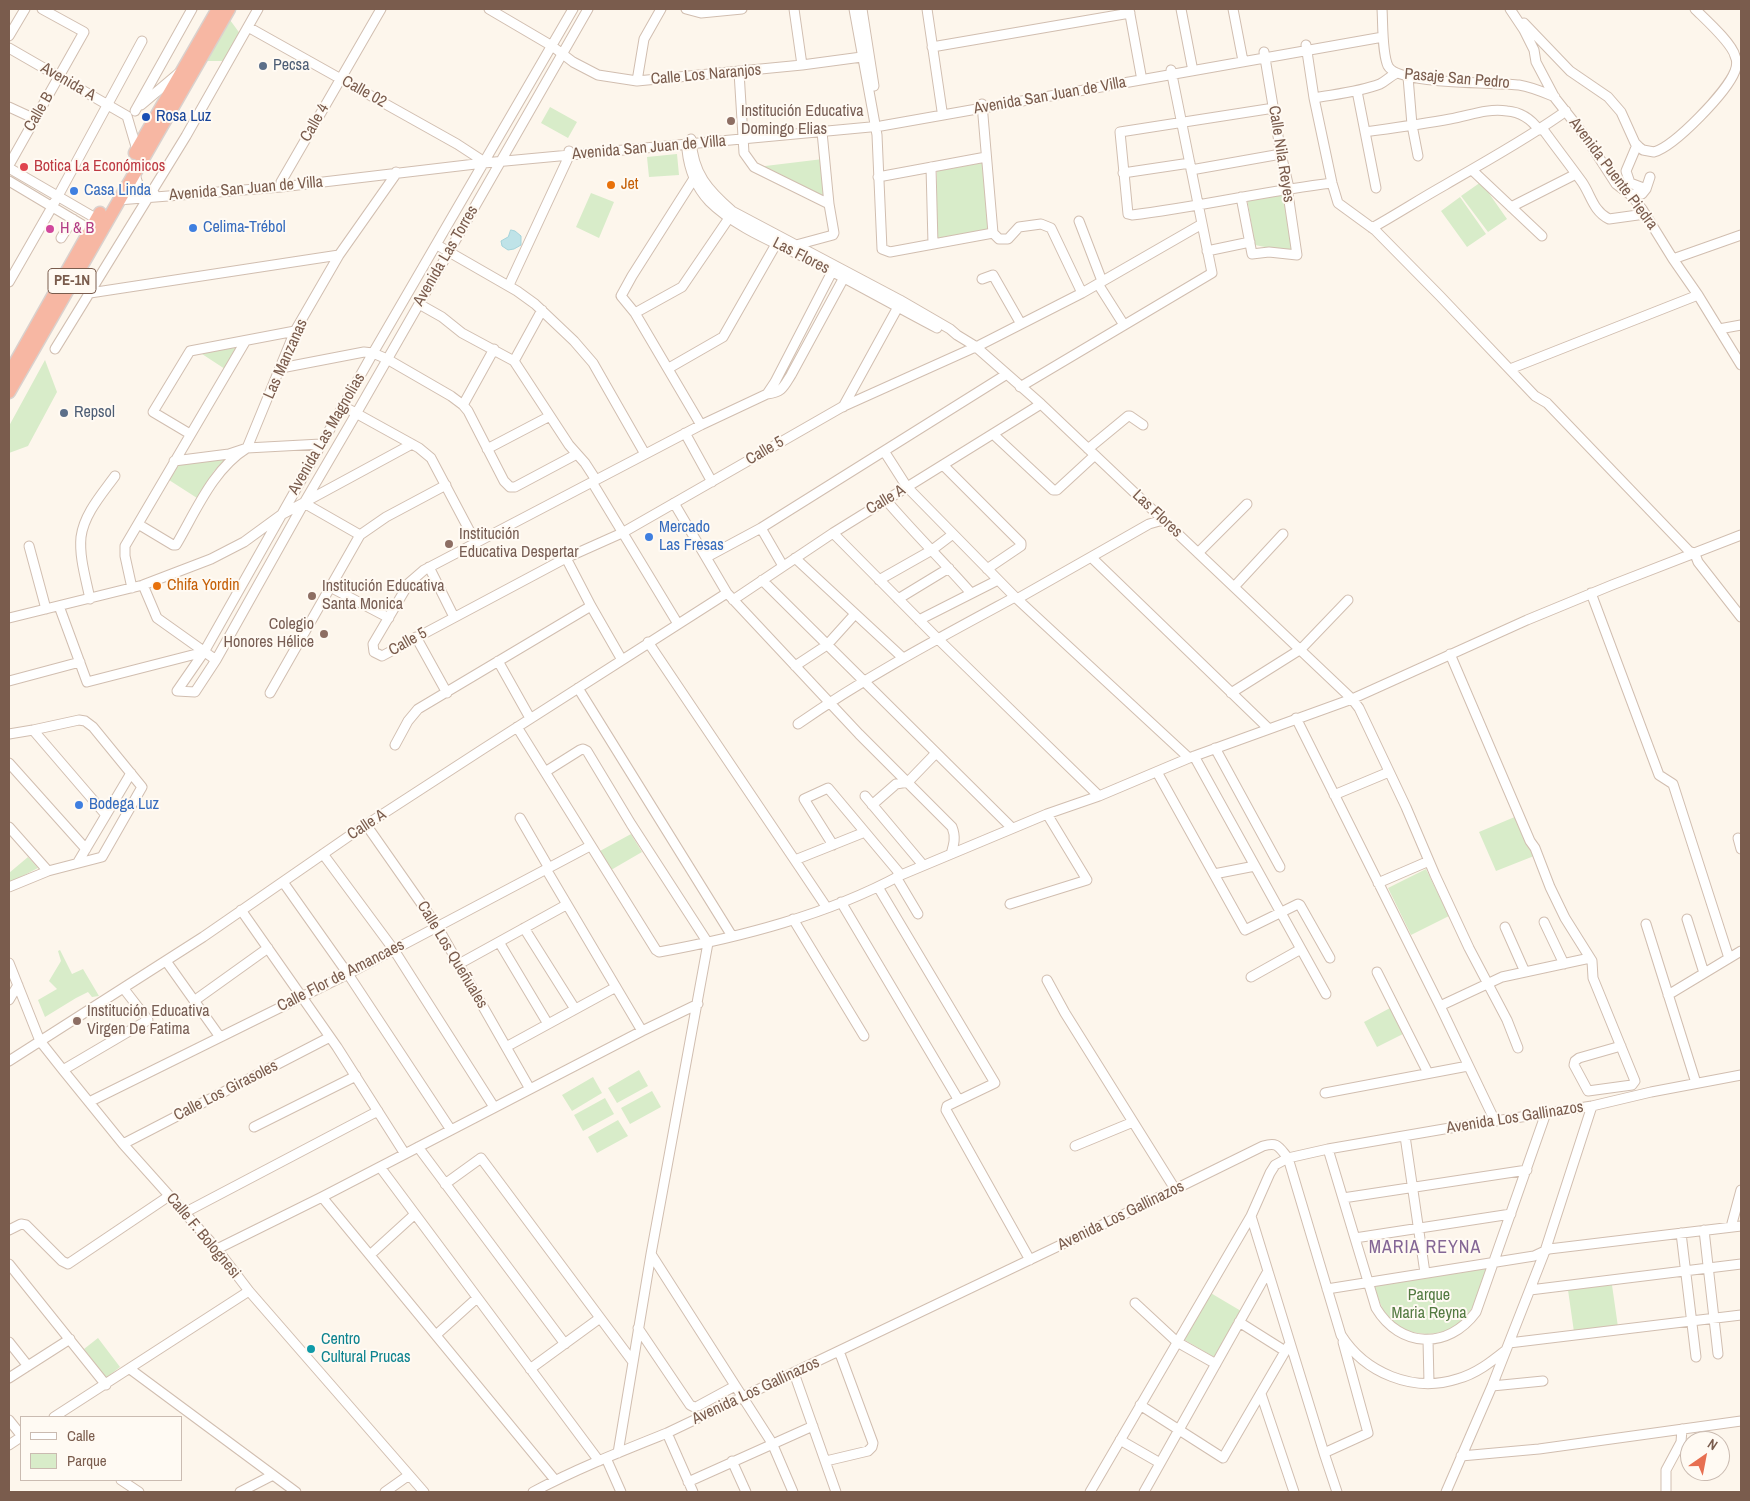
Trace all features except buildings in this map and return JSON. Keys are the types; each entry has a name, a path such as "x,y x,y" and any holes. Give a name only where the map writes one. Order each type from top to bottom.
{"highway":[{"name":"PE-1N","path":"9,374 218,9"},
{"name":"PE-1N","path":"9,392 229,9"}],"street":[{"path":"9,36 25,9"},
{"name":"Calle B","path":"9,166 84,32 42,9"},
{"path":"137,150 131,114 192,9"},
{"path":"55,349 150,195 227,66 258,9"},
{"name":"Calle 4","path":"281,184 381,9"},
{"name":"Calle Los Naranjos","path":"489,9 598,76 636,82 802,65 866,56"},
{"name":"Avenida Las Torres","path":"373,353 437,245 483,160 573,9"},
{"name":"Avenida Las Torres","path":"204,652 177,691 195,692 216,660 588,9"},
{"path":"636,82 644,39 661,9"},
{"path":"686,9 702,13 742,9"},
{"path":"794,9 802,65"},
{"path":"854,9 866,56"},
{"path":"862,9 866,56 877,126 882,249 885,252 890,252 993,233"},
{"path":"926,9 942,111"},
{"path":"1182,9 1192,66"},
{"path":"1233,9 1243,59"},
{"name":"Pasaje San Pedro","path":"1382,9 1383,34 1388,67 1397,73 1408,77 1519,85 1537,89 1555,98"},
{"path":"1510,10 1570,71 1608,97 1621,112 1636,145 1643,150 1654,152 1658,151 1707,109 1736,69 1735,54 1731,46 1695,9"},
{"name":"Avenida Puente Piedra","path":"1510,10 1524,30 1534,50 1536,62 1555,98 1586,136 1616,184 1632,196 1645,214 1698,295 1741,366"},
{"path":"932,47 1130,11 1141,75"},
{"name":"Calle 02","path":"248,27 483,160"},
{"name":"Avenida San Juan de Villa","path":"118,200 150,195 396,172 483,160 877,126 942,111 982,106 1383,34"},
{"path":"9,282 52,207 142,40"},
{"name":"Avenida A","path":"9,48 107,104 131,114"},
{"path":"1306,48 1314,98 1338,203 1372,228 1535,396 1547,403 1689,551 1695,554 1698,562 1741,617"},
{"name":"Calle Nila Reyes","path":"1250,242 1252,254 1269,252 1297,255 1288,194 1289,188 1281,154 1265,55"},
{"name":"Avenida San Juan de Villa","path":"743,137 877,126 1141,75 1243,59"},
{"path":"1020,386 1212,273 1172,71"},
{"path":"131,114 175,75 182,72"},
{"path":"739,72 744,153 754,167 829,204"},
{"path":"1314,98 1357,91 1382,83 1397,73"},
{"path":"1408,77 1412,125 1418,156"},
{"path":"1357,91 1376,188"},
{"path":"982,106 993,233 999,239 1008,239 1019,227 1041,224 1051,228 1082,293"},
{"path":"9,107 35,119"},
{"path":"1274,108 1120,132 1128,214 1198,205 1289,188 1332,183"},
{"path":"1365,132 1493,110 1517,113 1533,122 1540,129 1584,184 1596,209 1605,217 1609,219 1645,214"},
{"path":"1372,228 1540,129 1566,111"},
{"path":"796,245 833,235 822,132"},
{"name":"Las Flores","path":"689,142 688,163 708,200 729,218 779,240 796,245 834,269"},
{"path":"1636,145 1626,171 1630,183 1646,189"},
{"path":"509,285 569,153"},
{"path":"1124,173 1281,154"},
{"path":"878,177 986,157"},
{"path":"9,166 57,196 94,224"},
{"path":"931,167 932,244"},
{"name":"Avenida San Juan de Villa","path":"135,170 141,189 150,195"},
{"path":"1472,170 1542,236"},
{"name":"Las Manzanas","path":"138,524 174,546 221,472 237,455 248,448 295,331 339,255 396,172"},
{"path":"1511,207 1576,174"},
{"path":"1632,196 1633,194 1642,194 1650,177"},
{"path":"696,178 621,296 635,313 701,425"},
{"name":"Las Flores","path":"696,178 732,211 779,240 928,316 976,346 1041,404 1352,699 1359,708 1406,807 1465,940 1507,1020 1518,1048"},
{"path":"9,181 72,219 94,224"},
{"path":"1207,251 1250,242 1241,197"},
{"path":"635,313 682,287 729,218"},
{"path":"61,238 72,219"},
{"path":"1079,220 1100,283 1124,325"},
{"name":"Calle 5","path":"845,275 784,387 778,392 767,394 685,433 418,573 409,583 373,644 373,650 377,655 384,656 416,637 566,558 622,532 842,407 976,346 1082,293 1202,224"},
{"path":"1673,259 1741,235"},
{"path":"669,368 723,337 779,240"},
{"path":"437,245 509,285 542,310 587,355 645,454"},
{"path":"90,293 339,255"},
{"path":"767,394 834,269"},
{"name":"Las Flores","path":"845,275 948,334 957,335"},
{"path":"982,279 993,275 1021,324"},
{"path":"1510,369 1698,295"},
{"path":"419,304 442,317 462,333 514,361 550,416 585,463 622,532 678,624"},
{"path":"842,407 898,307"},
{"path":"514,361 542,310"},
{"path":"1719,329 1741,325"},
{"path":"190,434 153,412 190,351 295,331"},
{"path":"132,588 124,551 128,541 244,342"},
{"path":"463,405 494,349"},
{"path":"280,368 364,352 373,353 387,360 451,396 463,405 505,484 513,488 577,454"},
{"name":"Avenida Las Magnolias","path":"281,515 373,353"},
{"path":"707,557 761,528 1007,374"},
{"name":"Calle A","path":"9,1061 124,989 323,854 648,642 762,580 833,533 1041,404"},
{"path":"343,406 424,451 431,458 476,543"},
{"path":"487,449 550,416"},
{"path":"993,434 1053,490 1057,490 1091,452 1128,416 1143,425"},
{"path":"685,433 712,482"},
{"path":"174,461 229,454 248,448 321,444"},
{"name":"Avenida Las Magnolias","path":"9,618 143,585 187,569 235,548 281,515 412,444"},
{"path":"884,451 907,487 1016,598 1192,757 1326,994"},
{"path":"943,465 1022,543 1021,546 987,569"},
{"path":"90,599 81,552 81,536 84,524 93,508 115,476"},
{"path":"270,694 360,535 386,516 446,485"},
{"path":"886,500 971,593"},
{"path":"304,503 360,535"},
{"path":"674,503 730,596 795,666 952,827 955,834 951,854"},
{"path":"1198,553 1247,504"},
{"path":"59,606 87,682 204,652 281,515"},
{"path":"798,724 830,702 903,658 1149,524 1163,520"},
{"path":"761,528 783,566"},
{"path":"833,533 938,640 1099,796"},
{"path":"879,580 932,550 953,534"},
{"path":"1234,587 1283,534"},
{"path":"517,726 590,846 659,952 708,943 827,908 878,887 923,865 1047,814 1099,796 1268,728 1352,699 1591,593 1741,535"},
{"path":"28,546 46,609"},
{"path":"1091,557 1268,728"},
{"path":"566,558 622,660"},
{"path":"795,558 903,658"},
{"path":"429,567 454,617"},
{"path":"898,600 949,568"},
{"path":"762,580 1012,828"},
{"path":"919,620 998,580"},
{"path":"143,585 157,618 216,660"},
{"path":"330,587 389,618"},
{"path":"1591,593 1659,775 1673,784 1729,958"},
{"path":"1231,693 1301,649 1348,600"},
{"path":"395,745 414,712 591,606"},
{"path":"795,666 827,645 855,614"},
{"path":"416,637 447,693"},
{"path":"648,642 827,908"},
{"path":"1450,654 1494,760 1535,848 1550,887 1565,918 1592,962 1593,978 1621,1046 1635,1080 1634,1083 1620,1088 1588,1092 1574,1065 1575,1061 1578,1058 1621,1046"},
{"path":"498,661 530,718"},
{"path":"9,681 80,662"},
{"path":"578,688 732,936"},
{"path":"1296,718 1440,1006 1493,1117"},
{"path":"9,734 79,720 85,721 93,727 142,787 102,857 48,871 9,887"},
{"path":"33,730 106,815"},
{"path":"1215,748 1280,867"},
{"path":"545,772 580,750 583,749 587,752 708,943 651,1254 618,1453"},
{"path":"872,805 896,784 908,782 936,753"},
{"path":"9,763 86,849"},
{"path":"1157,772 1245,930 1298,904 1330,958"},
{"path":"1334,795 1389,772"},
{"path":"78,862 132,773"},
{"path":"833,845 804,799 828,788 865,832 898,876 918,914"},
{"path":"865,796 923,865"},
{"path":"1010,904 1087,880 1047,814"},
{"path":"520,818 566,904 642,1031"},
{"name":"Calle Los Queñuales","path":"367,826 437,926 530,1089"},
{"path":"9,827 48,871"},
{"path":"795,860 865,832"},
{"path":"1738,838 1741,849"},
{"name":"Calle Flor de Amancaes","path":"89,1102 348,974 590,846"},
{"path":"323,854 394,950 494,1107"},
{"path":"1378,883 1429,861"},
{"path":"1214,874 1255,866"},
{"path":"283,882 348,974 451,1130"},
{"path":"878,887 995,1083 958,1099 947,1106 946,1110 1030,1260"},
{"path":"841,902 958,1099"},
{"path":"459,964 566,904"},
{"path":"242,910 330,1037 405,1154"},
{"path":"1687,918 1704,974"},
{"path":"793,919 864,1036"},
{"path":"1544,922 1564,964"},
{"path":"1646,924 1696,1083"},
{"path":"1504,927 1524,972"},
{"path":"524,928 575,1009"},
{"path":"499,942 548,1024"},
{"path":"194,1001 268,948"},
{"path":"1251,977 1301,949"},
{"path":"1668,995 1741,951"},
{"path":"1440,1006 1502,977 1590,958"},
{"path":"166,961 220,1037"},
{"name":"Calle F. Bolognesi","path":"9,963 40,1041 122,1144 217,1249 249,1291 424,1492"},
{"path":"1377,972 1428,1073"},
{"path":"1047,980 1065,1013 1175,1189"},
{"path":"9,1000 18,985"},
{"path":"506,1047 616,987"},
{"path":"63,1070 148,1020 124,989"},
{"path":"217,1249 698,1004"},
{"name":"Calle Los Girasoles","path":"122,1144 330,1037"},
{"path":"1325,1093 1468,1066"},
{"name":"Avenida Los Gallinazos","path":"533,1492 554,1480 667,1433 794,1373 1262,1146 1277,1144 1288,1158 1493,1117 1546,1113 1592,1106 1651,1092 1741,1075"},
{"path":"254,1127 356,1076"},
{"path":"1446,1492 1492,1386 1545,1251 1592,1106"},
{"path":"184,1213 378,1111"},
{"path":"1328,1149 1376,1308 1382,1318 1392,1328 1404,1335 1428,1340 1452,1334 1469,1321 1480,1302 1546,1113"},
{"path":"1075,1146 1133,1122"},
{"path":"1405,1136 1426,1273"},
{"path":"418,1147 565,1344"},
{"path":"445,1184 481,1158 633,1362"},
{"path":"1090,1492 1251,1216 1270,1173 1275,1165 1288,1158 1368,1433 1324,1453"},
{"path":"380,1167 530,1370 603,1459 621,1492"},
{"path":"1343,1198 1527,1170"},
{"path":"1731,1227 1741,1190"},
{"path":"9,1230 22,1224 26,1225 62,1261 68,1264 169,1196"},
{"path":"322,1197 554,1480"},
{"path":"370,1255 415,1214"},
{"path":"1355,1238 1511,1214"},
{"path":"1251,1216 1288,1347 1337,1492"},
{"path":"1327,1289 1534,1256 1552,1249 1741,1226"},
{"path":"1704,1230 1718,1354"},
{"path":"1681,1233 1696,1357"},
{"path":"651,1254 772,1443 793,1492"},
{"path":"9,1264 106,1384"},
{"path":"1530,1290 1741,1264"},
{"path":"1144,1492 1268,1271"},
{"path":"56,1416 249,1291"},
{"path":"436,1335 477,1298"},
{"path":"1135,1303 1177,1342 1216,1364"},
{"path":"1341,1335 1350,1348 1373,1368 1399,1380 1429,1383 1444,1382 1473,1373 1489,1364 1507,1347 1741,1315"},
{"path":"530,1370 600,1318"},
{"path":"1239,1322 1288,1347"},
{"path":"638,1328 690,1405 698,1406 734,1386"},
{"path":"9,1378 70,1339"},
{"path":"1428,1340 1429,1383"},
{"path":"9,1342 28,1366"},
{"path":"1140,1405 1224,1458 1288,1347"},
{"path":"826,1461 868,1451 874,1443 839,1351"},
{"path":"130,1369 296,1492"},
{"path":"794,1373 836,1492"},
{"path":"1492,1386 1543,1381"},
{"path":"1261,1394 1294,1492"},
{"path":"9,1420 20,1435"},
{"path":"1461,1456 1539,1449 1741,1421"},
{"path":"688,1482 813,1426"},
{"path":"1666,1492 1666,1470 1681,1442 1682,1429"},
{"path":"667,1433 693,1492"},
{"path":"9,1445 20,1437"},
{"path":"1120,1440 1160,1463"},
{"path":"732,1461 746,1492"},
{"path":"240,1492 273,1475"},
{"path":"385,1492 409,1475"},
{"path":"122,1481 139,1492"}],"green space":[{"path":"230,20 241,35 226,61 207,61"},
{"path":"550,107 577,122 568,138 541,123"},
{"path":"677,154 679,175 649,177 647,157"},
{"path":"823,159 827,201 757,167"},
{"path":"982,163 989,230 936,239 937,171"},
{"path":"1481,182 1507,219 1488,232 1461,196"},
{"path":"1285,191 1294,253 1255,245 1247,198"},
{"path":"591,193 614,202 599,238 576,227"},
{"path":"1460,197 1486,234 1467,247 1441,211"},
{"path":"239,346 225,369 202,354"},
{"path":"45,360 57,392 28,446 9,453 9,426"},
{"path":"229,457 214,471 197,498 169,480 179,463"},
{"path":"1517,816 1534,856 1496,871 1479,832"},
{"path":"631,834 642,852 611,870 600,851"},
{"path":"28,857 38,868 9,883 9,873"},
{"path":"1426,869 1449,916 1411,935 1388,888"},
{"path":"60,950 72,974 83,969 99,996 92,997 88,992 45,1017 38,1000 57,989 49,981 61,961 58,951"},
{"path":"1390,1008 1403,1034 1377,1047 1364,1022"},
{"path":"639,1070 648,1086 617,1103 608,1088"},
{"path":"593,1077 602,1093 572,1111 562,1095"},
{"path":"652,1091 661,1107 630,1124 621,1108"},
{"path":"605,1098 614,1114 583,1131 574,1115"},
{"path":"618,1120 628,1136 597,1153 588,1137"},
{"name":"Parque Maria Reyna","path":"1487,1268 1470,1312 1458,1325 1438,1333 1416,1333 1405,1330 1396,1324 1383,1309 1374,1285"},
{"path":"1612,1285 1618,1327 1574,1332 1568,1290"},
{"path":"1209,1292 1241,1311 1214,1357 1183,1339"},
{"path":"98,1338 120,1367 106,1378 84,1349"}],"water":[{"path":"511,230 521,236 521,245 508,250 502,246 501,241 508,237"}],"place":[{"name":"Pecsa","path":"263,66"},
{"name":"Rosa Luz","path":"146,117"},
{"name":"Institución Educativa Domingo Elias","path":"731,121"},
{"name":"Botica La Económicos","path":"24,167"},
{"name":"Jet","path":"611,185"},
{"name":"Casa Linda","path":"74,191"},
{"name":"Celima-Trébol","path":"193,228"},
{"name":"H & B","path":"50,229"},
{"name":"Repsol","path":"64,413"},
{"name":"Mercado Las Fresas","path":"649,537"},
{"name":"Institución Educativa Despertar","path":"449,544"},
{"name":"Chifa Yordin","path":"157,586"},
{"name":"Institución Educativa Santa Monica","path":"312,596"},
{"name":"Colegio Honores Hélice","path":"324,634"},
{"name":"Bodega Luz","path":"79,805"},
{"name":"Institución Educativa Virgen De Fatima","path":"77,1021"},
{"name":"Centro Cultural Prucas","path":"311,1349"}],"district":[{"name":"MARIA REYNA","path":"1425,1248"}]}
